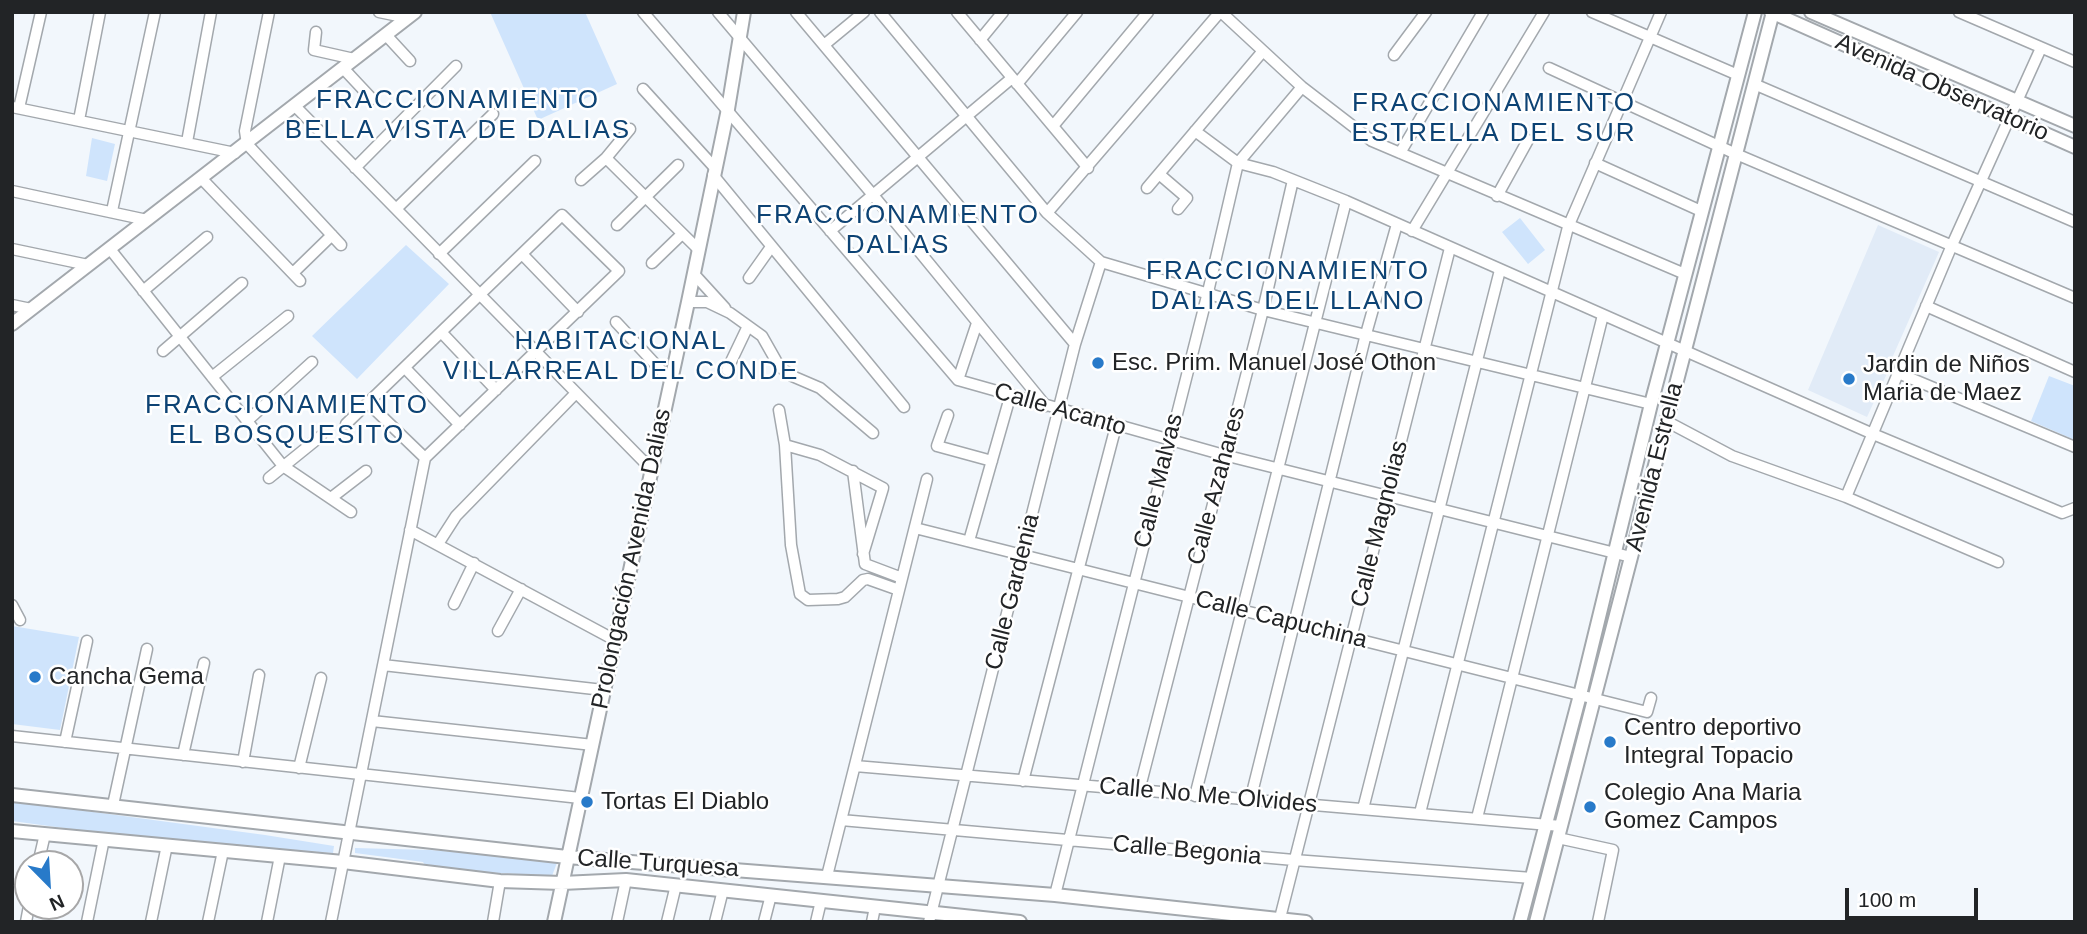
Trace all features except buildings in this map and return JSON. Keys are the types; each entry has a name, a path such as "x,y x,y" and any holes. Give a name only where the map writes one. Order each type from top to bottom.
{"street":[{"path":"40,12 16,108 235,153"},
{"path":"79,120 100,12"},
{"path":"112,211 155,12"},
{"path":"187,142 211,12"},
{"path":"269,12 245,131 247,144 341,245"},
{"path":"379,12 411,15"},
{"path":"643,12 958,380"},
{"path":"718,12 873,195 1046,407"},
{"name":"Prolongación Avenida Dalias","path":"554,922 694,274 728,109 744,12"},
{"path":"796,12 1075,344"},
{"path":"824,45 864,12"},
{"path":"880,12 1047,213 1101,262 1263,310 1651,404"},
{"path":"957,12 1088,168"},
{"path":"980,40 1003,12"},
{"path":"830,231 967,116 1015,81 1077,12"},
{"path":"1053,126 1148,12"},
{"path":"1047,213 1220,12 1302,87 1372,141 1568,227 1685,274"},
{"path":"1394,55 1426,12"},
{"path":"1400,153 1483,12"},
{"path":"1412,231 1544,12"},
{"path":"1592,12 1738,75"},
{"path":"1420,813 1568,227 1661,12"},
{"name":"Avenida Estrella","path":"1520,922 1580,695 1651,404 1755,12"},
{"name":"Avenida Estrella","path":"1536,922 1773,12"},
{"name":"Avenida Observatorio","path":"1773,12 2075,147"},
{"name":"Avenida Observatorio","path":"1811,12 2075,126"},
{"path":"1959,12 2075,62"},
{"path":"12,324 411,15"},
{"path":"316,32 314,50 354,59"},
{"path":"386,35 410,61"},
{"path":"1846,497 1952,245 2041,48"},
{"path":"1147,188 1263,51"},
{"path":"355,168 456,66"},
{"path":"343,68 372,99"},
{"path":"1549,68 1736,154 2075,298"},
{"path":"1754,84 2075,222"},
{"name":"Calle Malvas","path":"1055,895 1208,292 1238,163 1302,87"},
{"path":"643,89 714,172 771,247 904,407"},
{"path":"295,106 651,469"},
{"path":"396,209 493,114"},
{"path":"581,180 606,158 630,129"},
{"path":"1195,131 1238,163 1293,180 1346,201 1873,434 2062,513 2072,510"},
{"path":"1496,196 1528,140"},
{"path":"606,158 698,249"},
{"path":"439,254 534,161"},
{"path":"1595,163 1701,211"},
{"path":"617,225 678,165"},
{"path":"1158,174 1187,198 1178,209"},
{"path":"201,178 296,277 332,235"},
{"name":"Calle Azahares","path":"1139,791 1263,310 1293,180"},
{"path":"12,191 147,220"},
{"path":"1195,796 1346,201"},
{"path":"331,922 425,458 619,271 562,215 346,424"},
{"path":"1250,801 1366,334 1397,224"},
{"path":"652,263 682,234"},
{"path":"144,291 207,237"},
{"path":"749,278 771,247"},
{"path":"110,248 284,466 351,512"},
{"name":"Calle Magnolias","path":"1279,921 1450,248"},
{"path":"12,250 88,265"},
{"path":"523,255 578,312"},
{"name":"Calle Gardenia","path":"930,917 1075,344 1101,262"},
{"path":"1363,809 1500,270"},
{"path":"694,274 730,313"},
{"path":"163,351 242,283"},
{"path":"688,302 707,302 730,313 767,343 779,366 792,376 821,388 873,433"},
{"path":"12,305 31,309"},
{"path":"1926,306 2075,372"},
{"path":"1478,818 1510,677 1603,315"},
{"path":"212,377 288,316"},
{"path":"616,322 670,380"},
{"path":"958,380 977,324"},
{"path":"727,370 748,326"},
{"path":"442,333 496,390"},
{"path":"247,421 312,362"},
{"path":"405,368 460,425"},
{"path":"1899,373 2075,447"},
{"name":"Calle Acanto","path":"958,380 1010,397 1224,455 1631,557"},
{"path":"438,544 456,516 576,393"},
{"path":"969,541 1010,397"},
{"path":"368,403 425,458"},
{"path":"779,410 785,445 791,545 803,598 845,597 863,580 868,579 899,590"},
{"path":"948,415 937,446 992,461"},
{"path":"1667,421 1732,456 1846,497 1998,562"},
{"path":"1023,780 1116,426"},
{"path":"269,478 321,436"},
{"path":"785,445 820,455 883,488 863,554"},
{"path":"331,498 366,471"},
{"path":"853,471 863,554 868,567 902,578"},
{"path":"827,876 927,479"},
{"name":"Calle Capuchina","path":"915,528 1647,712 1651,698"},
{"path":"410,530 613,639"},
{"path":"454,604 474,563"},
{"path":"498,631 521,589"},
{"path":"12,605 20,620"},
{"path":"65,742 87,641"},
{"path":"113,805 148,649"},
{"path":"183,755 204,663"},
{"path":"383,665 603,690"},
{"path":"243,762 259,676"},
{"path":"299,768 321,678"},
{"path":"372,721 593,745"},
{"path":"12,736 580,799"},
{"name":"Calle No Me Olvides","path":"855,766 1546,825 1613,850 1598,922"},
{"name":"Calle Turquesa","path":"12,795 567,857 1055,895 1306,922"},
{"name":"Calle Begonia","path":"841,820 1532,878"},
{"name":"Calle Turquesa","path":"12,831 343,862 500,881 562,883 626,880 875,906 930,917 1020,922"},
{"path":"41,850 45,834"},
{"path":"87,922 104,839"},
{"path":"151,922 167,845"},
{"path":"208,922 223,850"},
{"path":"267,922 280,856"},
{"path":"617,922 626,880"},
{"path":"493,922 500,881"},
{"path":"667,922 676,885"},
{"path":"715,922 723,890"},
{"path":"764,922 771,895"},
{"path":"816,922 821,901"},
{"path":"872,922 875,906"}],"shaded area":[{"path":"490,12 585,12 617,84 538,120"},
{"path":"92,138 115,144 107,181 86,176"},
{"path":"1520,218 1545,250 1528,264 1502,232"},
{"path":"1878,225 1939,252 1889,365 1857,352 1890,367 1867,417 1808,390"},
{"path":"406,245 449,284 357,379 312,336"},
{"path":"2049,376 2075,386 2075,440 2031,421"},
{"path":"12,626 79,637 60,730 12,724"},
{"path":"12,801 334,846 333,853 130,837 12,821"},
{"path":"355,848 430,850 558,860 552,876 428,869 423,862 355,853"}],"place":[{"name":"Esc. Prim. Manuel José Othon","path":"1098,363"},
{"name":"Jardin de Niños Maria de Maez","path":"1849,379"},
{"name":"Cancha Gema","path":"35,677"},
{"name":"Centro deportivo Integral Topacio","path":"1610,742"},
{"name":"Tortas El Diablo","path":"587,802"},
{"name":"Colegio Ana Maria Gomez Campos","path":"1590,807"}],"district":[{"name":"FRACCIONAMIENTO BELLA VISTA DE DALIAS","path":"458,116"},
{"name":"FRACCIONAMIENTO ESTRELLA DEL SUR","path":"1494,119"},
{"name":"FRACCIONAMIENTO DALIAS","path":"898,231"},
{"name":"FRACCIONAMIENTO DALIAS DEL LLANO","path":"1288,287"},
{"name":"HABITACIONAL VILLARREAL DEL CONDE","path":"621,357"},
{"name":"FRACCIONAMIENTO EL BOSQUESITO","path":"287,421"}]}
